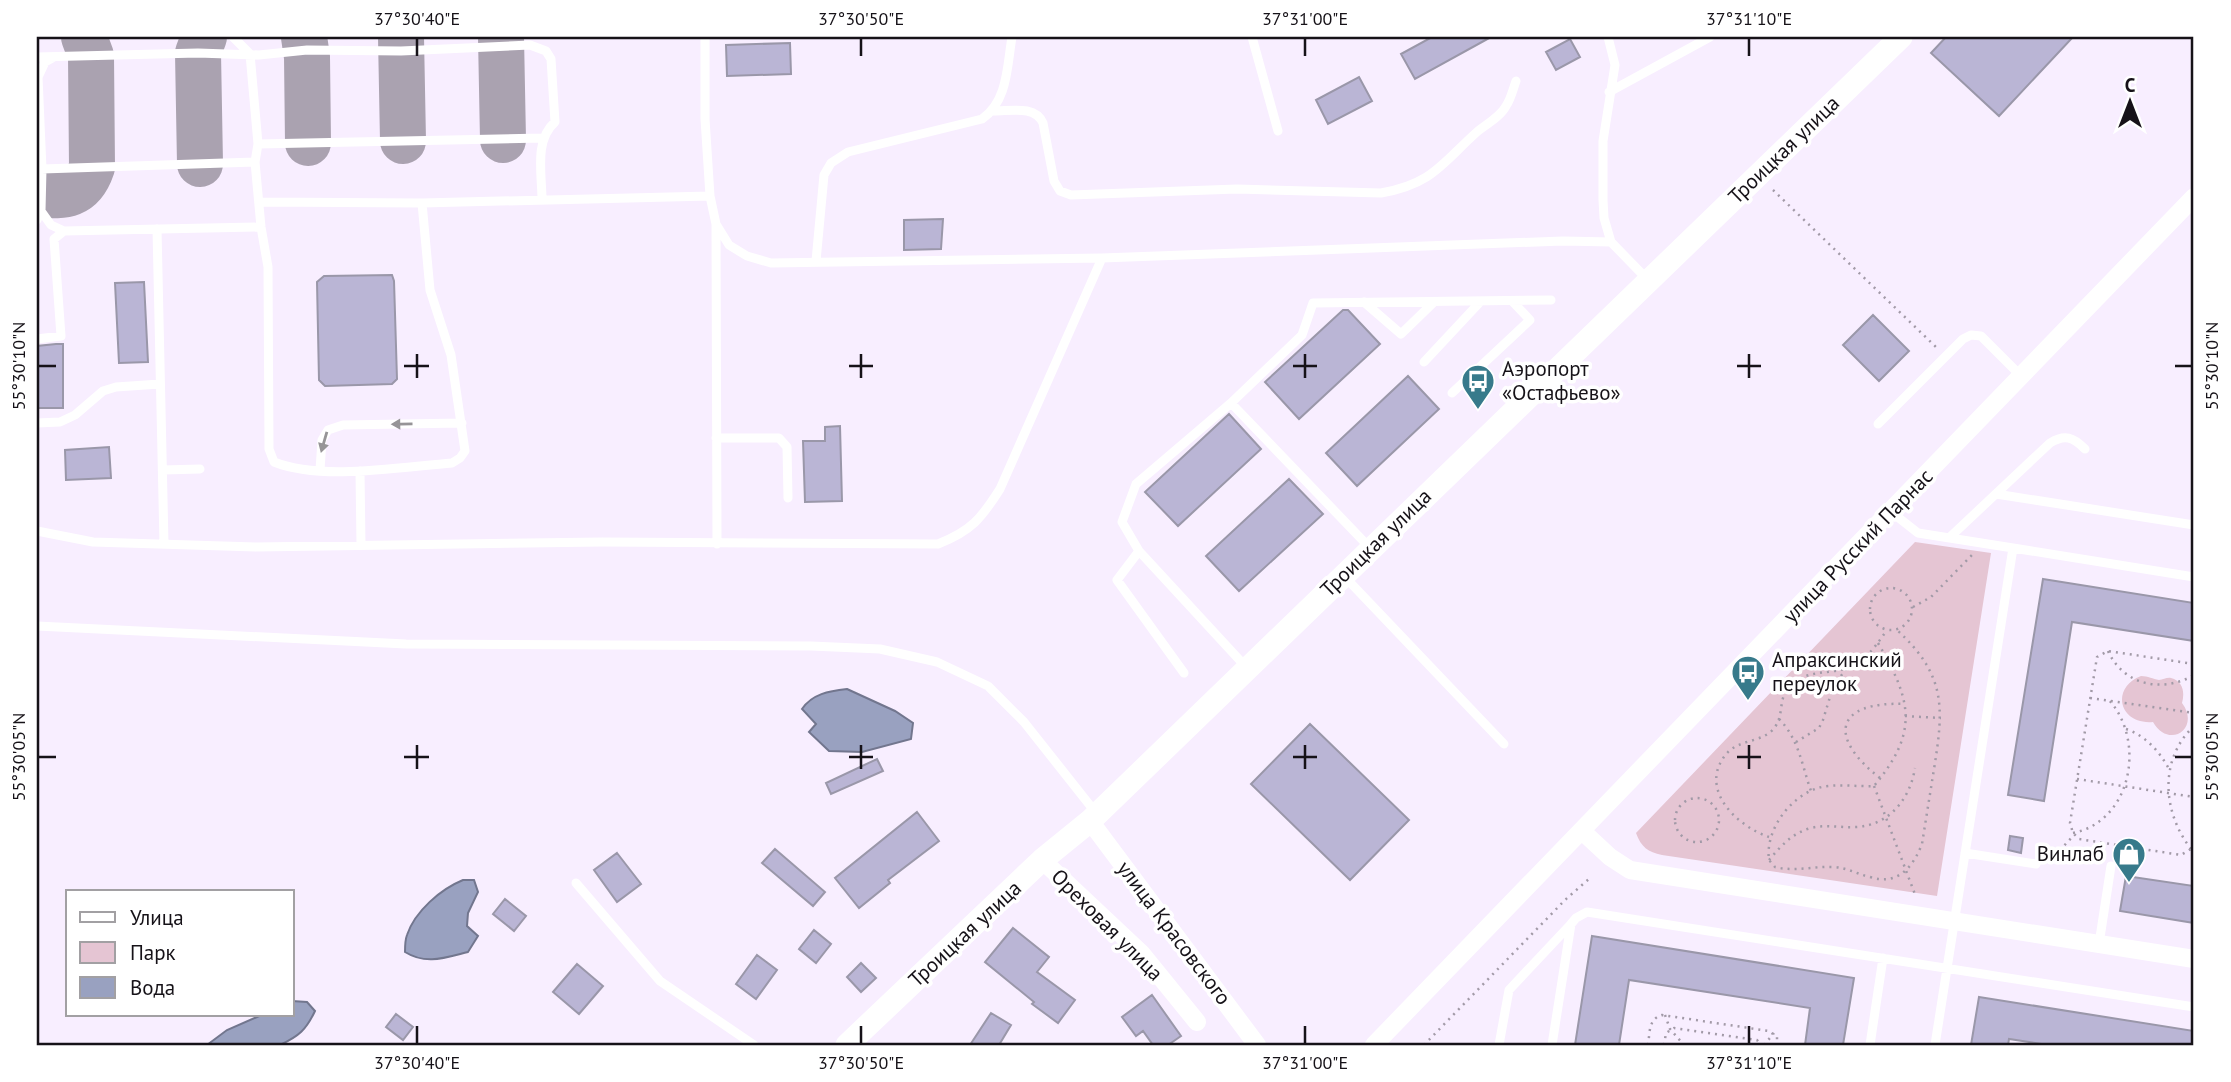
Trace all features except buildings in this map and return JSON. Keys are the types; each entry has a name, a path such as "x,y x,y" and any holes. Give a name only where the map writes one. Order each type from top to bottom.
{"street":[{"name":"Троицкая улица","path":"847,1045 1042,860 1094,817 1901,37"},
{"name":"улица Русский Парнас","path":"1374,1045 2194,197"},
{"name":"улица Красовского","path":"1094,817 1257,1045"},
{"path":"1582,831 1610,857 1630,870 2194,959"},
{"name":"Ореховая улица","path":"1042,860 1141,953 1197,1022"}],"lane":[{"path":"233,37 250,54 258,144 255,162 268,267 269,449 274,462 288,468 360,471 452,463 465,451 450,355 430,290 422,203"},
{"path":"542,200 542,138 555,122 551,59 546,51 546,37"},
{"path":"705,37 705,119 710,196 716,224 717,544"},
{"path":"816,261 824,175 831,163 848,152 982,119 994,111 1002,98 1012,37"},
{"path":"1252,37 1278,131"},
{"path":"1608,37 1615,65 1603,141 1604,218 1611,242 1648,281"},
{"path":"1609,92 1710,37"},
{"path":"37,57 198,52 250,54 307,50 401,51 530,45 546,51"},
{"path":"56,56 45,62 38,77 38,136 42,169 39,216 64,231 261,227"},
{"path":"994,111 1032,111 1039,115 1054,181 1060,191 1071,195 1237,189 1381,193 1419,183 1439,171 1506,108 1516,81"},
{"path":"258,144 542,138"},
{"path":"42,169 255,162"},
{"path":"259,202 422,203 710,196"},
{"path":"716,224 729,245 747,256 771,263 1102,258 1563,241 1611,242"},
{"path":"157,229 164,544"},
{"path":"37,339 61,336 54,239 64,231"},
{"path":"37,531 93,542 256,547 938,544 962,534 985,512 1000,489 1102,258"},
{"path":"1247,669 1139,551 1122,522 1136,484 1231,403 1302,335 1313,303 1551,300"},
{"path":"1424,362 1482,301"},
{"path":"1452,393 1530,320 1511,301"},
{"path":"1364,302 1401,334 1434,302"},
{"path":"1878,424 1966,336 1981,336 2021,376"},
{"path":"37,423 60,422 75,415 103,391 116,387 160,384"},
{"path":"1231,403 1371,549"},
{"path":"320,470 322,440 328,430 343,425 462,423"},
{"path":"716,438 779,438 783,441 787,447 788,498"},
{"path":"1949,538 2055,440 2071,438 2085,449"},
{"path":"163,470 200,469"},
{"path":"360,471 361,545"},
{"path":"1996,494 2194,525"},
{"path":"1890,511 1918,533 2194,577"},
{"path":"1935,1045 2013,548"},
{"path":"1139,551 1117,580 1184,673"},
{"path":"1342,575 1504,744"},
{"path":"37,626 406,643 880,649 937,662 988,686 1024,722 1094,817"},
{"path":"1965,853 2036,864"},
{"path":"2099,944 2111,866"},
{"path":"576,883 660,981 754,1045"},
{"path":"1499,1045 1509,990 1576,918 1587,912 2194,1007"},
{"path":"1552,1045 1572,924"},
{"path":"1870,1045 1883,958"}],"path":[{"path":"1773,190 1946,356"},
{"path":"1913,607 1938,591 1983,544"},
{"path":"1891,587 1901,590 1909,597 1913,607 1909,621 1897,630 1887,630 1871,617 1873,597 1881,590 1891,587"},
{"path":"1769,837 1741,824 1723,803 1716,785 1718,766 1730,751 1769,733 1779,719 1785,692 1794,682 1806,675 1846,669 1867,658 1887,630"},
{"path":"1874,786 1820,787 1788,809 1769,837 1769,860 1774,867 1842,867 1881,879 1894,878 1906,872 1915,862 1922,844 1941,718 1940,700 1935,680 1924,660 1897,630"},
{"path":"1874,786 1896,754 1903,736 1906,716 1897,675 1878,643"},
{"path":"2194,664 2108,651 2099,654 2095,661 2070,823 2073,834 2079,839 2176,854 2185,854 2191,849 2194,839"},
{"path":"2108,651 2119,669 2143,683 2170,685 2194,676"},
{"path":"1796,742 1819,728 1824,720 1833,687 1846,669"},
{"path":"2090,698 2194,713"},
{"path":"2036,864 2052,856 2073,834 2102,818 2113,807 2125,786 2131,749 2123,720 2109,700"},
{"path":"1880,778 1868,769 1852,750 1845,738 1846,724 1859,709 1889,703 1905,704"},
{"path":"1906,716 1941,718"},
{"path":"1779,719 1796,742 1811,791"},
{"path":"2191,849 2179,833 2168,793 2170,771 2181,743 2194,726"},
{"path":"2126,729 2154,747 2170,771"},
{"path":"1769,860 1785,842 1802,831 1826,826 1861,827 1885,818 1900,805 1909,791 1915,768"},
{"path":"2077,779 2194,797"},
{"path":"1874,786 1924,916"},
{"path":"1699,798 1710,802 1717,809 1720,820 1717,830 1710,838 1700,842 1689,841 1675,826 1675,815 1680,806 1689,799 1699,798"},
{"path":"1717,809 1723,803"},
{"path":"1424,1045 1565,900 1590,878"},
{"path":"1665,1015 1670,1029 1684,1045"},
{"path":"1648,1045 1653,1020 1665,1015 1774,1033 1778,1039 1777,1045"},
{"path":"1664,1045 1666,1033 1670,1029"},
{"path":"1670,1029 1757,1040 1763,1045 1774,1033"}],"green space":[{"path":"1915,542 1991,553 1937,896 1662,855 1646,848 1636,833"},
{"path":"2141,676 2159,680 2171,678 2181,684 2182,703 2188,720 2181,732 2167,734 2153,722 2132,718 2126,712 2122,697 2125,689"}],"water":[{"path":"847,689 895,711 913,723 911,739 862,752 829,751 809,732 816,724 802,709 827,692"},
{"path":"463,880 474,880 478,892 468,913 467,926 478,936 468,952 428,959 405,952 407,935 422,909 446,889"},
{"path":"294,1001 307,1002 315,1011 305,1028 280,1045 207,1045 227,1030 259,1016 294,1016"}],"taxiway":[{"path":"37,195 71,193 83,184 92,167 91,56 84,37"},
{"path":"200,164 198,53 204,37"},
{"path":"304,37 307,57 308,143"},
{"path":"401,37 403,141"},
{"path":"501,37 503,140"}],"place":[{"name":"Аэропорт «Остафьево»","path":"1478,411"},
{"name":"Апраксинский переулок","path":"1748,702"},
{"name":"Винлаб","path":"2129,884"}]}
